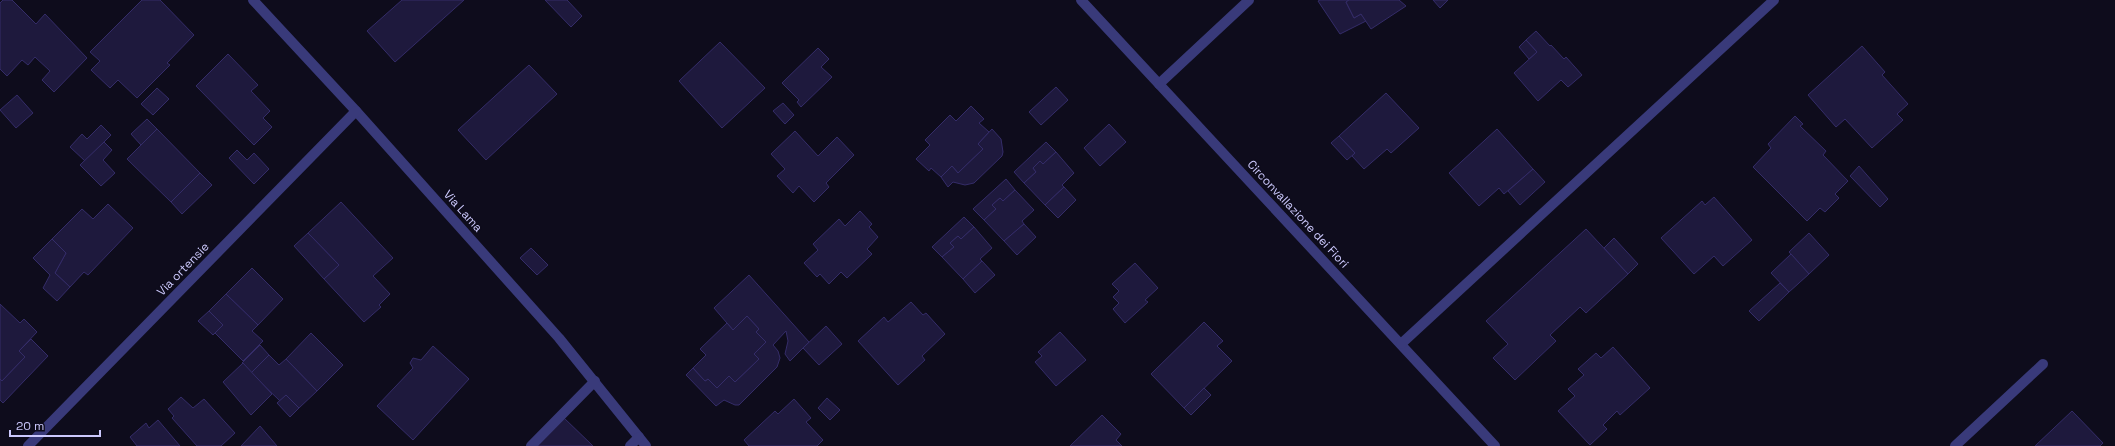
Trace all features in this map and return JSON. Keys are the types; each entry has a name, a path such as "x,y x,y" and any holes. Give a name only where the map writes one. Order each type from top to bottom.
{"street":[{"name":"Via Lama","path":"253,0 356,111 559,338 646,446"},
{"name":"Circonvallazione dei Fiori","path":"1081,0 1495,446"},
{"path":"1159,84 1249,0"},
{"path":"1401,344 1774,0"},
{"name":"Via ortensie","path":"28,446 356,111"},
{"path":"1956,446 2043,364"},
{"path":"531,446 595,381"},
{"path":"630,446 639,437"}],"building":[{"path":"3,0 12,0 36,24 45,14 87,58 54,92 42,80 50,71 35,57 28,65 22,60 7,76 0,69 0,3"},
{"path":"142,0 160,0 194,35 167,63 170,65 137,98 118,80 110,88 91,70 100,61 90,52"},
{"path":"402,0 464,0 395,62 367,31"},
{"path":"545,0 567,0 582,16 571,27"},
{"path":"1349,0 1346,2 1354,18 1361,14 1366,21 1340,34 1318,1"},
{"path":"1349,0 1399,0 1406,6 1371,29 1361,14 1354,18 1346,2"},
{"path":"1433,0 1448,0 1440,8"},
{"path":"1536,31 1564,59 1566,57 1582,75 1568,87 1561,80 1538,101 1514,73 1537,52 1526,40"},
{"path":"1526,40 1537,52 1529,59 1519,47"},
{"path":"720,42 765,88 722,128 679,81"},
{"path":"1862,46 1885,72 1882,75 1908,104 1897,114 1903,120 1872,148 1845,119 1836,127 1808,95"},
{"path":"818,48 829,59 821,67 832,77 801,107 797,102 799,100 782,83"},
{"path":"228,54 258,85 251,91 270,111 263,118 272,127 254,145 196,86"},
{"path":"529,65 557,94 486,160 458,130"},
{"path":"1056,87 1068,100 1041,125 1029,112"},
{"path":"157,88 169,99 153,115 141,104"},
{"path":"1386,93 1419,128 1391,153 1387,149 1364,169 1352,156 1355,153 1339,136"},
{"path":"17,95 33,113 16,128 0,110"},
{"path":"783,103 794,115 785,124 773,111"},
{"path":"971,106 984,119 979,123 989,132 978,144 983,149 958,173 952,166 941,177 931,168 929,171 916,159 930,145 925,140 950,115 956,121"},
{"path":"1795,116 1803,124 1800,126 1826,151 1823,155 1848,181 1835,194 1839,198 1825,212 1820,208 1807,221 1753,167 1771,148 1768,144"},
{"path":"147,119 157,129 141,145 131,134"},
{"path":"1109,124 1126,142 1100,166 1084,148"},
{"path":"101,125 111,135 85,161 70,147 82,134 87,139"},
{"path":"157,129 200,173 171,202 127,159"},
{"path":"992,129 1001,139 1003,152 1002,156 974,183 965,185 953,182 948,187 941,177 952,166 958,173 983,149 978,144"},
{"path":"1497,129 1533,169 1504,194 1499,188 1479,206 1449,173"},
{"path":"795,131 818,156 837,137 854,155 826,183 829,187 814,202 799,186 793,193 777,176 785,169 771,154"},
{"path":"1339,136 1355,153 1347,160 1331,143"},
{"path":"104,142 112,150 103,160 115,173 101,186 80,165"},
{"path":"1046,142 1056,152 1043,164 1040,161 1033,168 1036,172 1024,183 1014,172"},
{"path":"237,150 247,160 254,153 269,169 254,184 229,158"},
{"path":"1056,152 1074,173 1062,185 1064,187 1045,205 1024,183 1036,172 1033,168 1040,161 1043,164"},
{"path":"1859,166 1888,199 1880,207 1850,176"},
{"path":"1533,169 1545,182 1520,205 1508,191"},
{"path":"200,173 212,185 182,214 171,202"},
{"path":"1006,179 1015,190 1003,201 1000,198 992,205 996,209 984,220 973,209"},
{"path":"1064,187 1076,200 1058,218 1045,205"},
{"path":"1015,190 1034,210 1022,221 1024,224 1004,241 984,220 996,209 992,205 1000,198 1003,201"},
{"path":"1714,197 1752,240 1723,266 1714,256 1694,274 1661,238 1702,201 1705,205"},
{"path":"341,202 393,258 373,276 390,294 379,305 381,307 364,322 324,279 339,265 308,233"},
{"path":"108,204 133,228 88,275 84,272 70,287 55,273 66,253 52,239 82,209 93,219"},
{"path":"860,211 872,224 869,227 878,237 867,249 872,254 847,278 841,272 829,284 820,274 817,277 804,263 818,250 813,244 839,219 845,226"},
{"path":"964,217 974,227 961,239 958,236 950,243 954,247 942,257 932,247"},
{"path":"1024,224 1036,237 1017,255 1004,241"},
{"path":"974,227 992,248 980,259 982,261 963,279 942,257 954,247 950,243 958,236 961,239"},
{"path":"1586,229 1628,274 1586,313 1580,307 1550,335 1556,341 1515,380 1493,358 1508,344 1486,321"},
{"path":"308,233 339,265 324,279 294,246"},
{"path":"1809,233 1829,255 1809,274 1789,252"},
{"path":"1614,238 1638,264 1628,274 1604,248"},
{"path":"52,239 66,253 55,273 70,287 57,301 43,288 50,275 33,258"},
{"path":"531,248 548,265 537,275 520,258"},
{"path":"1791,254 1809,274 1789,292 1771,273"},
{"path":"982,261 995,275 975,293 963,279"},
{"path":"1135,263 1158,288 1145,300 1148,302 1125,323 1113,309 1119,303 1113,297 1119,291 1112,284"},
{"path":"252,268 283,299 258,325 226,294"},
{"path":"749,275 809,342 790,361 785,354 788,341 786,331 773,345 778,351 780,358 777,367 739,405 735,405 724,400 716,406 686,375 693,368 705,381 708,379 717,388 729,376 735,382 759,359 754,354 766,342 756,332 759,329 747,316 733,330 714,308"},
{"path":"1780,283 1789,292 1759,321 1749,311"},
{"path":"226,294 258,325 252,331 263,341 243,361 215,333 223,325 209,311"},
{"path":"911,302 923,315 926,313 945,334 922,356 925,360 898,385 858,341 884,317 888,322"},
{"path":"0,304 20,323 24,319 37,332 19,351 25,357 2,381 0,379"},
{"path":"209,311 223,325 213,335 198,321"},
{"path":"747,316 759,329 756,332 766,342 754,354 759,359 735,382 729,376 717,388 708,379 705,381 693,368 706,355 700,349 727,323 733,330"},
{"path":"1204,322 1223,341 1217,346 1232,361 1184,408 1151,374"},
{"path":"826,326 842,344 819,365 803,348"},
{"path":"1060,332 1086,360 1056,386 1035,362 1042,356 1038,352"},
{"path":"311,333 343,365 317,391 286,359"},
{"path":"31,339 48,356 3,403 0,400 0,379 2,381 25,357 19,351"},
{"path":"260,345 269,355 251,373 242,363"},
{"path":"433,346 469,379 413,440 377,406 413,368 410,363 413,358 421,360"},
{"path":"1613,347 1650,388 1620,415 1617,411 1603,425 1607,429 1590,445 1558,411 1575,396 1568,389 1584,375 1578,369 1596,353 1601,358"},
{"path":"269,355 279,365 286,359 317,391 299,408 286,395 280,401 251,373"},
{"path":"243,363 272,394 251,415 223,382"},
{"path":"1204,388 1211,395 1191,415 1184,408"},
{"path":"286,395 299,408 290,417 277,403"},
{"path":"181,397 193,408 204,399 235,433 221,446 197,446 172,418 174,416 168,409"},
{"path":"827,398 840,410 830,420 818,408"},
{"path":"794,399 811,418 806,422 823,440 817,446 749,446 744,440 775,411 778,414"},
{"path":"2072,411 2103,443 2100,446 2035,446"},
{"path":"1102,415 1121,434 1116,440 1122,446 1070,446"},
{"path":"563,417 593,446 535,446"},
{"path":"158,420 180,446 137,446 130,437 146,423 149,428"},
{"path":"260,426 277,446 241,446"}]}
